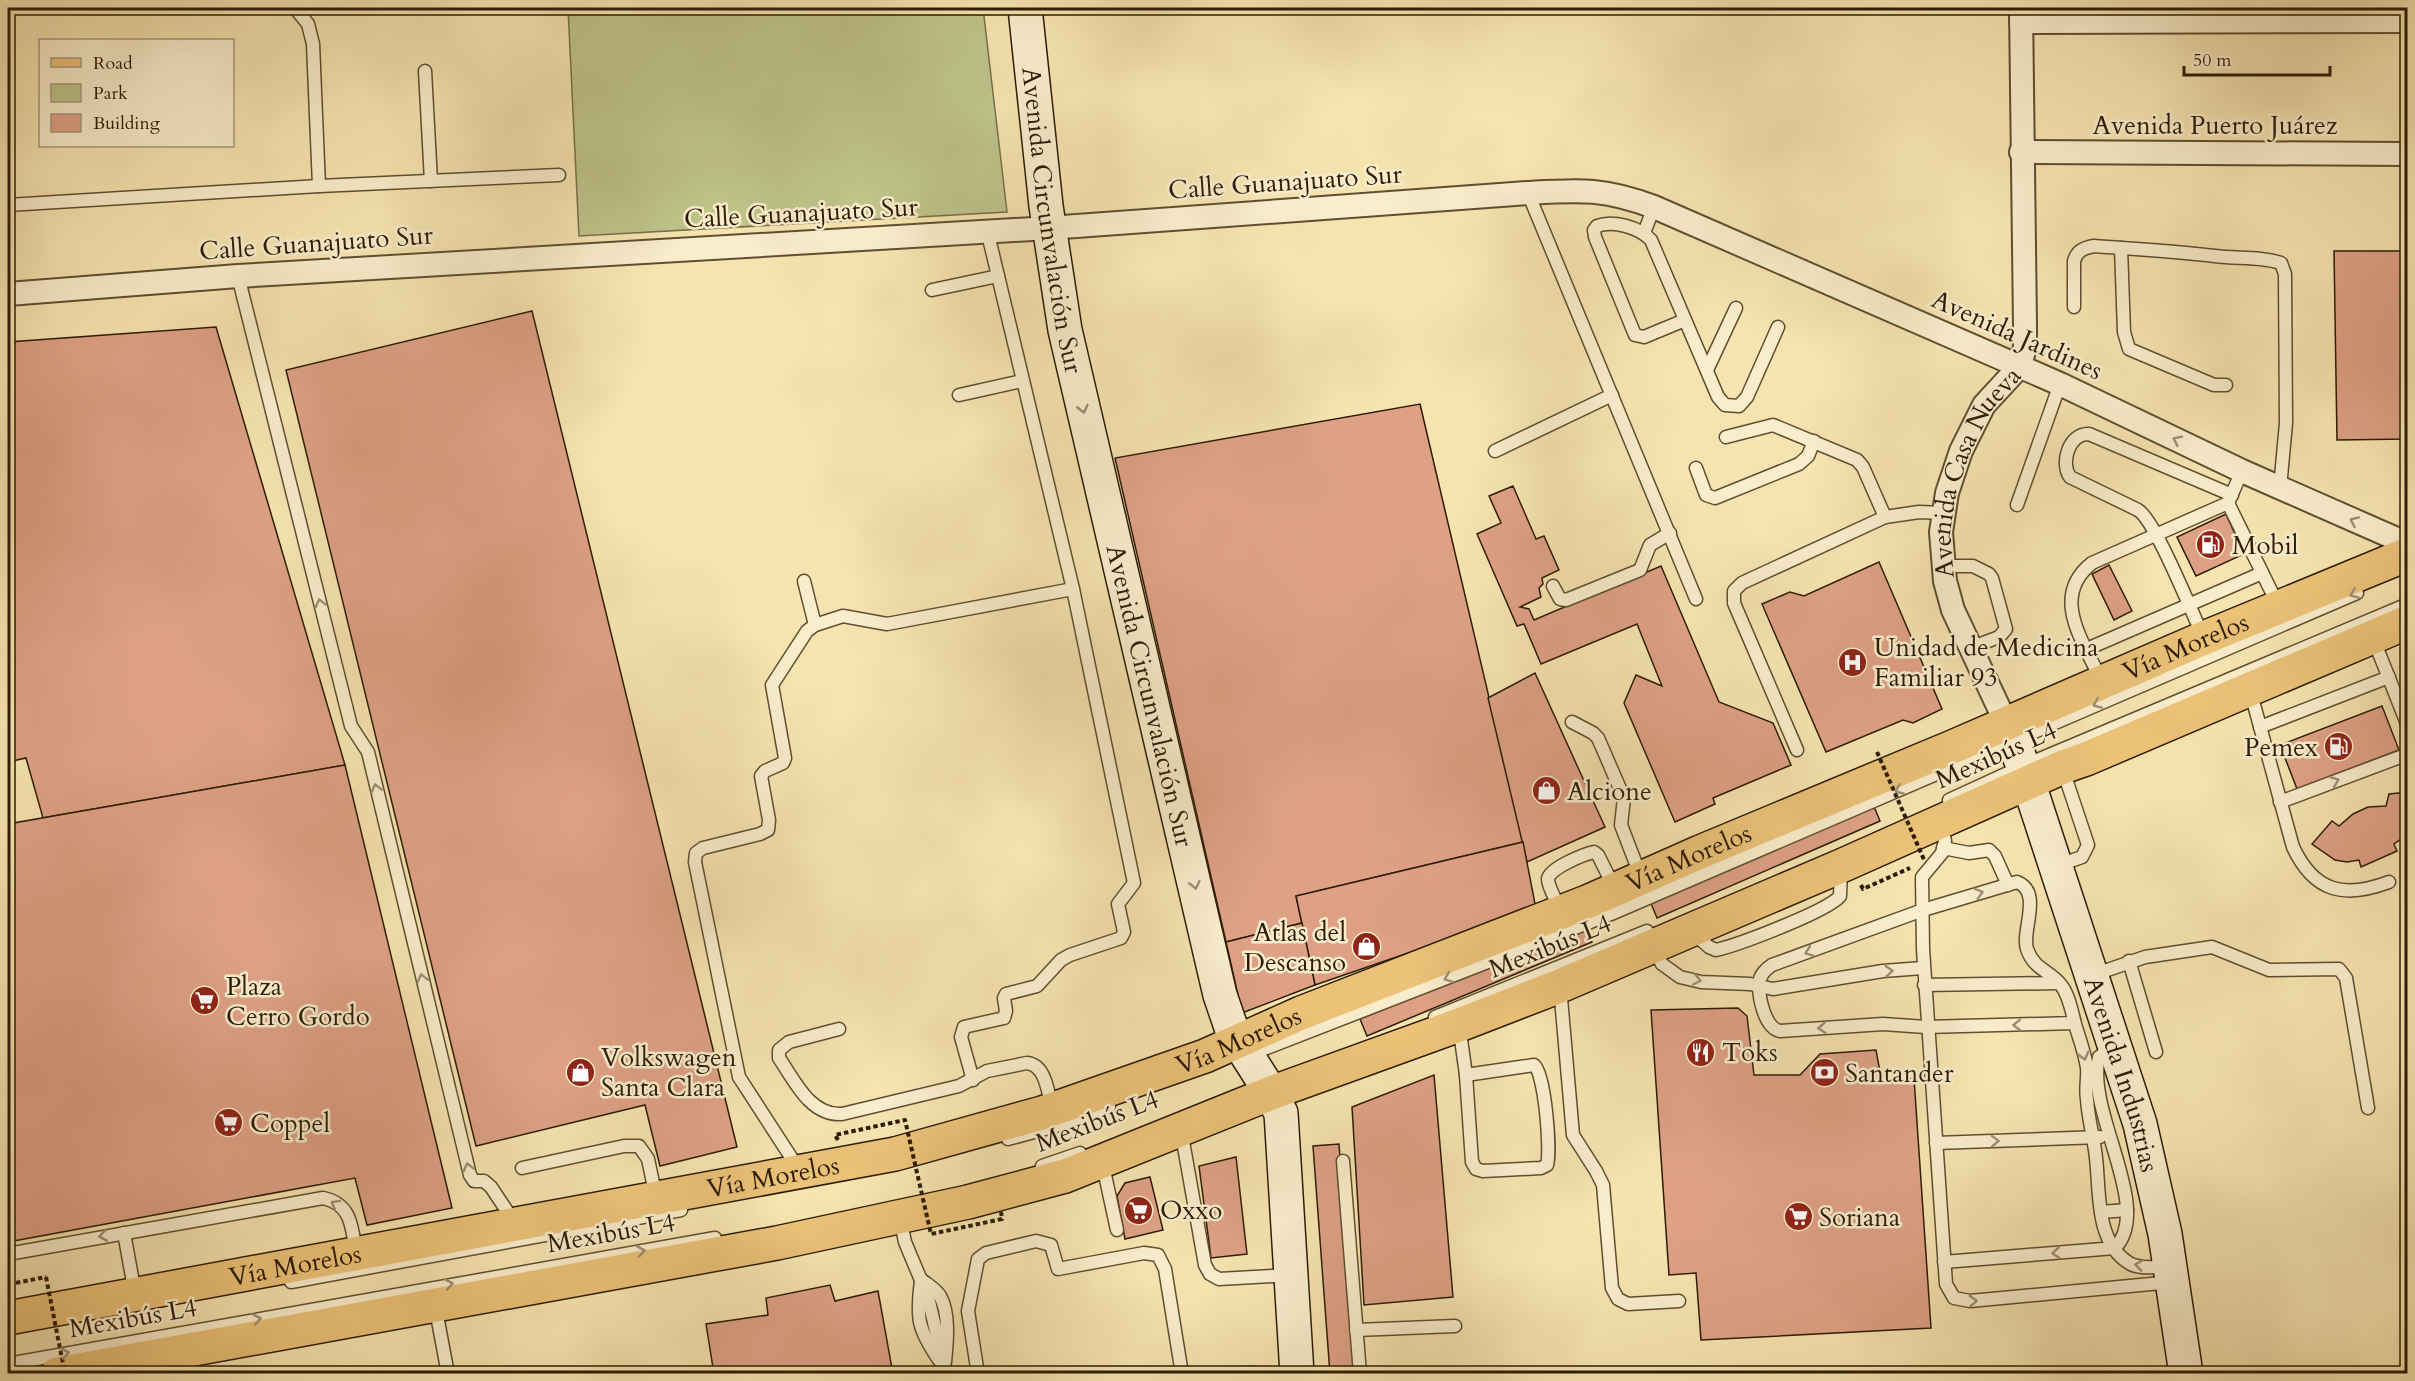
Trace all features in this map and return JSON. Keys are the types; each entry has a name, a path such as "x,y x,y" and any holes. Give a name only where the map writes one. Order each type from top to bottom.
{"main road":[{"name":"Vía Morelos","path":"8,1318 895,1154 1052,1109 1204,1056 1254,1070 1459,1025 1560,986 1654,938 1692,931 1940,826 2018,753 2102,681 2408,554"},
{"name":"Vía Morelos","path":"57,1374 777,1243 900,1217 1065,1176 1098,1155 1181,1129 1254,1070 1302,1013 1628,884 2018,753 2062,767 2086,759 2408,622"}],"street":[{"name":"Avenida Circunvalación Sur","path":"1025,8 1049,228 1065,330 1220,995 1228,1020 1282,1119 1298,1374"},
{"path":"2021,15 2408,21"},
{"name":"Avenida Casa Nueva","path":"2018,753 1953,610 1941,548 1943,513 1955,469 1976,418 1991,396 2020,366 2025,347 2021,15"},
{"name":"Avenida Puerto Juárez","path":"2021,152 2408,154"},
{"name":"Calle Guanajuato Sur","path":"8,294 238,276 1049,228 1598,191"},
{"name":"Avenida Jardines","path":"1598,191 1630,198 1653,207 2020,366 2242,471 2408,544"},
{"name":"Avenida Industrias","path":"2018,753 2140,1124 2154,1179 2186,1374"}],"lane":[{"path":"295,8 308,24 314,44 319,186"},
{"path":"425,71 431,181"},
{"path":"8,205 319,186 559,175"},
{"path":"1528,194 1696,599"},
{"path":"1644,233 1653,207"},
{"path":"1685,321 1640,338 1633,332 1595,237 1594,230 1599,225 1610,223 1644,233 1652,243 1721,402 1729,407 1739,406 1747,398 1778,327"},
{"path":"973,1080 961,1037 964,1027 1004,1018 1006,1014 1005,995 1037,986 1064,957 1118,940 1124,932 1118,904 1134,884 1073,590 987,230"},
{"path":"2074,307 2074,261 2080,250 2094,246 2269,259 2281,263 2285,274 2286,423 2280,488"},
{"path":"2121,248 2124,332 2129,349 2214,385 2226,385"},
{"path":"238,276 351,726 368,753 470,1175 474,1181 484,1181 491,1187 516,1224"},
{"path":"932,290 998,276"},
{"path":"1707,370 1736,308"},
{"path":"959,395 1022,381"},
{"path":"2017,504 2060,384"},
{"path":"1495,451 1612,395"},
{"path":"1726,437 1770,424 1778,425 1860,463 1885,517"},
{"path":"2204,638 2156,534 2141,512 2074,480 2068,474 2066,459 2076,438 2089,434 2230,499 2279,607"},
{"path":"1696,468 1706,495 1715,498 1799,464 1808,456 1814,441"},
{"path":"2102,681 2070,605 2070,596 2080,576 2092,563 2230,499 2242,471"},
{"path":"1797,750 1734,603 1734,591 1742,583 1885,517 1919,512 1943,513"},
{"path":"1553,586 1560,598 1566,600 1637,571 1642,567 1650,545 1670,533"},
{"path":"1943,566 1979,568 1992,578 2006,628 1999,637 1970,648"},
{"path":"2087,649 2262,573"},
{"path":"804,581 814,625"},
{"name":"Mexibús L4","path":"2018,753 2365,589"},
{"path":"800,1172 739,1077 694,857 703,848 768,830 770,820 760,776 765,771 783,763 785,758 772,685 807,631 814,625 843,616 887,624 1073,590"},
{"name":"Mexibús L4","path":"1254,1070 1611,914 2018,753 2408,604"},
{"path":"2372,637 2408,726"},
{"path":"2260,727 2389,676"},
{"path":"2250,690 2293,847 2301,864 2312,877 2325,886 2353,891 2370,889 2389,882"},
{"path":"1572,722 1598,738 1624,798 1621,825 1628,884"},
{"path":"2280,802 2408,754"},
{"path":"2055,867 2082,857 2088,845 2062,767"},
{"path":"1940,826 1969,853 1989,850 1995,856 2008,885"},
{"path":"1940,826 1942,853 1922,877 1923,968 1946,1284 1954,1298 1961,1301 2171,1274"},
{"path":"1562,912 1548,881 1550,875 1557,868 1588,854 1594,852 1599,855 1628,884"},
{"path":"2075,1023 1926,1027 1883,1024 1775,1030 1766,1020 1759,985 1764,972 1773,965 1923,910 2017,882 2024,887 2030,905 2025,939 2027,948 2042,971 2059,982 2065,992 2075,1023 2086,1061 2086,1100 2093,1137 2101,1212 2110,1240 2132,1265 2171,1274"},
{"path":"1654,938 1662,964 1680,977 1701,982 1759,985 1778,989 1883,971 1923,968"},
{"name":"Mexibús L4","path":"1422,1022 1654,938"},
{"path":"2092,975 2145,957 2212,947 2270,970 2339,969 2346,978 2368,1108"},
{"path":"2129,961 2156,1052"},
{"path":"1924,985 2059,982"},
{"path":"1560,986 1573,1135 1603,1185 1612,1288 1618,1299 1628,1304 1679,1301"},
{"path":"1459,1025 1466,1074 1472,1162 1476,1170 1541,1168 1547,1165 1546,1117 1538,1067 1466,1074"},
{"path":"839,1029 784,1044 778,1054 810,1102 826,1113 842,1114 959,1086 987,1071 1031,1063 1039,1069 1052,1109"},
{"path":"2115,1248 2125,1232 2127,1210 2121,1176 2097,1086 2098,1063 2104,1053 2116,1046"},
{"name":"Mexibús L4","path":"992,1143 1053,1127 1120,1102"},
{"path":"1181,1129 1205,1265 1210,1274 1219,1279 1291,1275"},
{"path":"1936,1143 2109,1137"},
{"path":"522,1168 624,1146 639,1146 648,1159 657,1198"},
{"path":"1098,1155 1117,1230"},
{"name":"Mexibús L4","path":"1032,1169 1098,1155"},
{"path":"1343,1161 1360,1374"},
{"path":"2098,1177 2121,1176"},
{"path":"862,1212 952,1192"},
{"path":"8,1254 323,1198 340,1204 349,1216 356,1254"},
{"name":"Mexibús L4","path":"278,1285 689,1209"},
{"path":"2101,1212 2127,1210"},
{"path":"900,1217 905,1242 928,1297 945,1371"},
{"path":"124,1233 135,1294"},
{"name":"Mexibús L4","path":"8,1364 723,1236"},
{"path":"978,1374 968,1311 978,1259 986,1253 1036,1241 1051,1245 1058,1269 1144,1253 1158,1255 1165,1269 1182,1374"},
{"path":"1944,1262 2115,1248"},
{"path":"435,1304 448,1374"},
{"path":"1356,1330 1455,1326"}],"path":[{"path":"1877,752 1925,862"},
{"path":"838,1140 835,1135 905,1120 931,1234 1002,1219 1000,1212"},
{"path":"10,1284 46,1277 65,1374"}],"green space":[{"path":"568,8 983,8 1007,212 579,236"}],"building":[{"path":"2334,251 2408,251 2408,439 2337,440"},
{"path":"532,311 737,1147 660,1166 645,1105 476,1146 286,370"},
{"path":"216,327 345,765 43,818 26,758 8,762 8,342"},
{"path":"1420,404 1523,842 1296,896 1302,923 1226,942 1115,458"},
{"path":"1513,486 1536,539 1544,536 1559,570 1542,578 1543,584 1539,588 1541,597 1520,607 1529,609 1534,620 1661,566 1719,702 1773,723 1791,765 1713,798 1715,804 1675,822 1624,703 1636,675 1662,686 1637,624 1541,664 1524,624 1517,626 1477,534 1501,523 1489,496"},
{"name":"Mobil","path":"2226,514 2244,554 2196,576 2177,537"},
{"path":"1879,562 1942,709 1913,723 1903,720 1826,752 1762,604 1790,592 1804,596"},
{"path":"2109,565 2132,611 2114,620 2092,574"},
{"path":"1535,673 1605,827 1527,862 1488,698"},
{"name":"Pemex","path":"2382,706 2399,750 2297,789 2280,745"},
{"name":"Plaza Cerro Gordo","path":"345,765 452,1208 367,1225 355,1178 8,1242 8,824"},
{"path":"2408,792 2408,834 2394,844 2397,851 2361,867 2359,860 2347,862 2335,860 2312,844 2332,821 2339,826 2353,814 2368,807 2386,806 2389,794"},
{"path":"1873,804 1880,821 1657,918 1650,901"},
{"path":"1523,842 1536,909 1315,985 1296,896"},
{"path":"1302,923 1315,985 1242,1013 1226,942"},
{"path":"1585,926 1592,942 1367,1036 1360,1019"},
{"path":"1738,1008 1747,1016 1754,1075 1800,1075 1820,1054 1876,1050 1882,1083 1914,1078 1931,1328 1701,1340 1696,1273 1669,1275 1651,1010"},
{"path":"1434,1075 1453,1297 1364,1305 1352,1107"},
{"path":"1339,1144 1356,1374 1330,1374 1313,1146"},
{"path":"1236,1157 1247,1254 1211,1258 1199,1166"},
{"path":"1150,1177 1163,1230 1125,1239 1117,1196 1125,1183"},
{"path":"830,1285 835,1301 878,1291 893,1374 714,1374 706,1324 768,1315 766,1298"},
{"path":"1254,1366 1255,1374 1217,1374 1216,1368"},
{"path":"416,1367 418,1374 384,1374"}],"place":[{"name":"Mobil","path":"2211,545"},
{"name":"Unidad de Medicina Familiar 93","path":"1853,662"},
{"name":"Pemex","path":"2339,747"},
{"name":"Alcione","path":"1546,791"},
{"name":"Atlas del Descanso","path":"1367,947"},
{"name":"Plaza Cerro Gordo","path":"205,1001"},
{"name":"Toks","path":"1701,1052"},
{"name":"Volkswagen Santa Clara","path":"580,1072"},
{"name":"Santander","path":"1824,1073"},
{"name":"Coppel","path":"229,1123"},
{"name":"Oxxo","path":"1139,1210"},
{"name":"Soriana","path":"1798,1217"}]}
